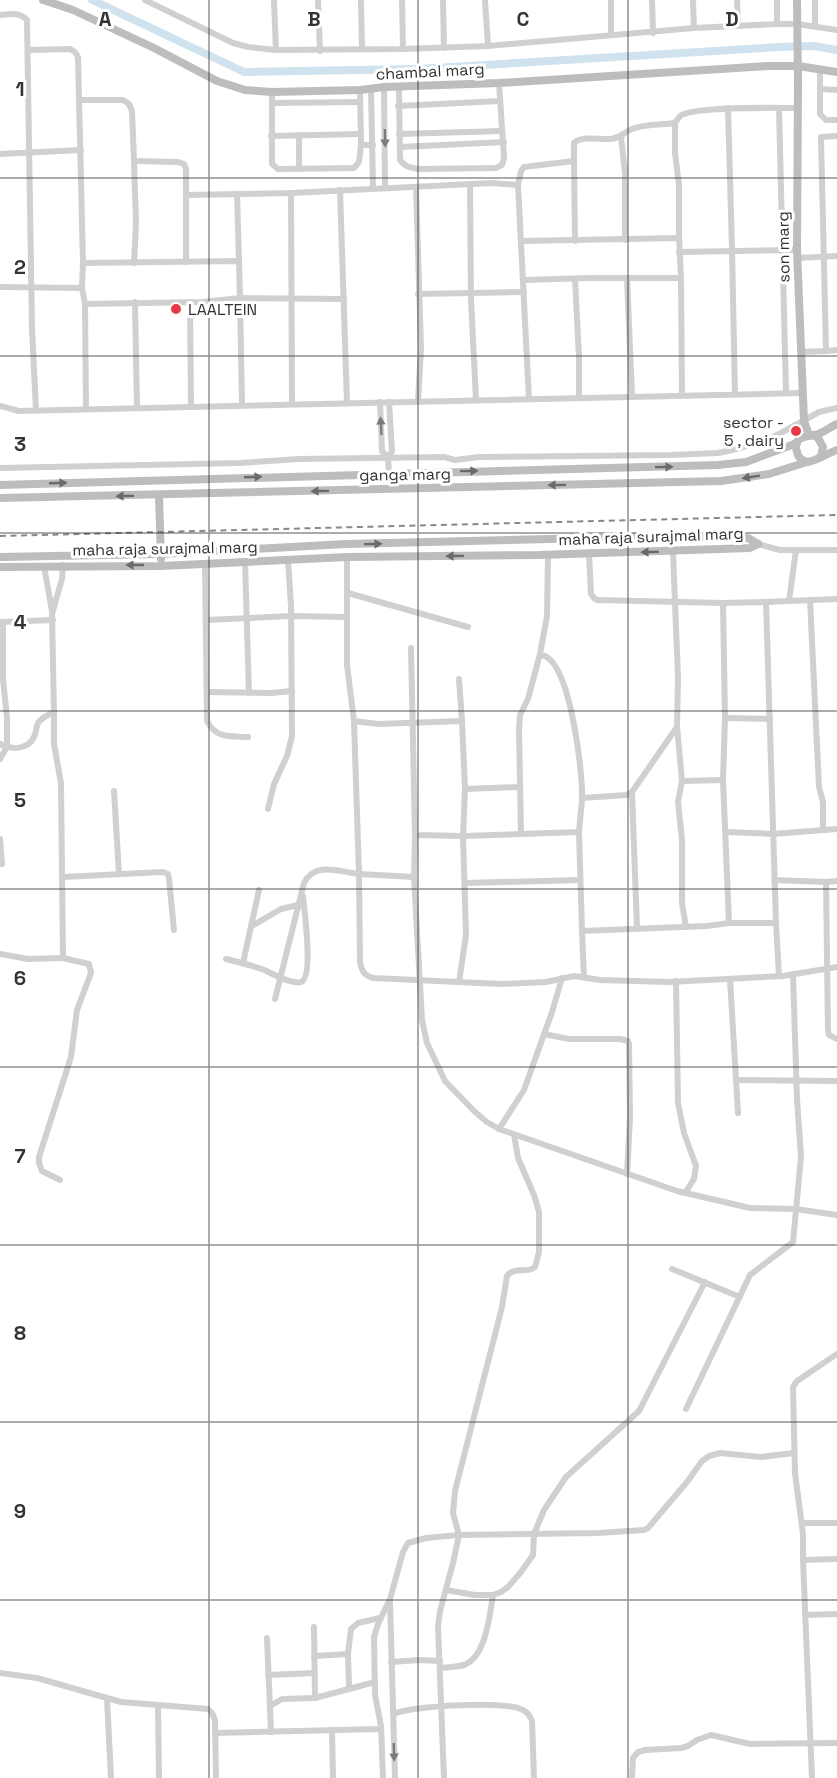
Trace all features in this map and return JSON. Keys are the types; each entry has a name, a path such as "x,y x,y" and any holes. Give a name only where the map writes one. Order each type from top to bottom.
{"street":[{"name":"chambal marg","path":"43,0 74,10 217,81 246,90 272,92 360,90 499,83 798,62 837,72"},
{"path":"145,0 233,43 276,50 403,50 488,46 694,28 777,24 837,30"},
{"path":"274,0 276,50"},
{"path":"318,0 320,51"},
{"path":"361,0 362,50"},
{"path":"402,0 403,50"},
{"path":"443,0 444,48"},
{"path":"485,0 488,46"},
{"path":"611,0 611,35"},
{"path":"652,0 653,33"},
{"path":"693,0 694,28"},
{"path":"737,0 738,26"},
{"path":"777,0 777,24"},
{"name":"son marg","path":"796,0 798,254 804,422 811,435"},
{"path":"815,0 815,26"},
{"path":"0,15 16,14 27,20 32,329 36,410"},
{"path":"28,50 70,49 78,57 86,409"},
{"path":"820,69 820,114 826,120 837,120"},
{"path":"399,87 400,160 403,164 409,168 419,169 496,168 502,165 504,158 499,83"},
{"path":"384,87 385,188"},
{"path":"371,88 373,188"},
{"path":"820,89 837,90"},
{"path":"272,92 271,136 274,167 278,169 354,168 359,162 361,145 360,90"},
{"path":"80,100 123,100 129,104 132,111 136,224 134,262"},
{"path":"398,106 500,101"},
{"path":"272,102 360,102"},
{"path":"682,395 679,185 675,153 675,123 680,116 686,113 728,108 797,108"},
{"path":"728,108 735,394"},
{"path":"779,108 786,393"},
{"path":"575,241 573,147 577,140 621,137 628,130 635,128 675,123"},
{"path":"399,134 502,131"},
{"path":"271,136 360,134"},
{"path":"299,135 299,169"},
{"path":"826,351 821,136 837,136"},
{"path":"621,137 625,172 625,240"},
{"path":"400,147 504,142"},
{"path":"361,145 373,145"},
{"path":"0,154 81,150"},
{"path":"134,161 184,164 186,169 186,262"},
{"path":"530,399 518,185 524,167 574,161"},
{"path":"186,195 291,193 470,184 518,185"},
{"path":"470,184 471,293 476,400"},
{"path":"416,187 421,348 418,401"},
{"path":"340,190 347,403"},
{"path":"291,193 292,404"},
{"path":"237,194 242,405"},
{"path":"521,241 678,238"},
{"path":"679,252 784,250 824,257 837,256"},
{"path":"83,263 239,261"},
{"path":"627,278 632,396"},
{"path":"524,280 681,278"},
{"path":"575,279 579,398"},
{"path":"0,287 82,288"},
{"path":"418,294 524,292"},
{"path":"85,304 190,302 240,298 344,299"},
{"path":"135,302 137,408"},
{"path":"190,302 191,407"},
{"path":"802,352 837,350"},
{"path":"0,406 19,411 803,393"},
{"path":"380,402 382,451 388,458"},
{"path":"388,473 388,458 392,451 389,402"},
{"path":"0,468 388,458 455,460 478,457 718,453 770,439 819,412 837,408"},
{"path":"837,424 804,436 797,443 796,452 807,462 837,450"},
{"path":"811,435 821,442 823,447 821,456"},
{"name":"ganga marg","path":"0,485 718,465 746,462 797,443"},
{"name":"ganga marg","path":"0,498 721,481 769,474 807,462"},
{"path":"159,495 161,566"},
{"path":"673,536 678,678 677,727 682,781 679,812 682,840 682,903 686,927"},
{"name":"maha raja surajmal marg","path":"0,557 161,555 346,544 673,536 748,538 758,544"},
{"path":"521,834 520,715 528,699 547,616 546,539"},
{"path":"346,544 347,666 354,721 360,962 365,975 373,978 528,984 584,977 610,980 676,981 730,979 779,976 837,967"},
{"path":"758,544 780,549 837,550"},
{"name":"maha raja surajmal marg","path":"0,567 161,566 347,557 673,552 750,548 758,544"},
{"path":"789,601 796,550"},
{"path":"589,554 591,594 597,600 723,603 837,599"},
{"path":"268,809 274,784 292,736 288,560"},
{"path":"245,562 249,693"},
{"path":"205,564 207,721 217,734 248,737"},
{"path":"52,617 62,579 63,565"},
{"path":"44,566 52,617 54,744 61,783 63,958"},
{"path":"348,593 468,627"},
{"path":"810,600 823,830"},
{"path":"766,602 779,976"},
{"path":"723,603 725,718 723,780 729,923"},
{"path":"206,620 291,616 347,617"},
{"path":"0,759 7,718 3,679 2,622 52,617"},
{"path":"411,648 414,877 422,1020 427,1043 445,1081 474,1111 499,1129 627,1174 685,1193 750,1208 796,1209 837,1215"},
{"path":"540,654 553,664 563,682 576,730 582,798 579,832 584,977"},
{"path":"459,680 465,789 463,836 466,935 459,982"},
{"path":"207,692 292,691"},
{"path":"3,746 25,747 33,741 38,723 44,716 54,712"},
{"path":"725,718 770,719"},
{"path":"354,721 378,724 462,721"},
{"path":"582,798 626,795 632,792 677,727"},
{"path":"682,781 723,780"},
{"path":"465,789 519,787"},
{"path":"114,791 119,874"},
{"path":"632,792 638,928"},
{"path":"726,832 773,834 837,829"},
{"path":"415,836 579,832"},
{"path":"0,839 2,864 0,864"},
{"path":"275,999 302,889 312,872 320,869 414,877"},
{"path":"63,877 158,871 168,874 174,930"},
{"path":"465,883 580,880"},
{"path":"774,880 837,881"},
{"path":"826,882 828,1030 830,1035 837,1039"},
{"path":"226,959 264,970 280,978 302,982 307,973 308,964 302,889"},
{"path":"243,963 259,890"},
{"path":"252,926 280,909 298,906"},
{"path":"582,931 729,923 776,923"},
{"path":"0,954 28,959 63,958 89,964 91,973 77,1010 70,1057 39,1157 42,1172 60,1180"},
{"path":"686,1409 750,1275 793,1242 801,1157 793,974"},
{"path":"499,1129 524,1090 562,978"},
{"path":"730,979 738,1113"},
{"path":"676,981 678,1103 684,1133 696,1166 694,1179 685,1193"},
{"path":"544,1034 569,1039 620,1038 630,1044 627,1174"},
{"path":"736,1080 837,1081"},
{"path":"444,1778 440,1611 459,1535 453,1513 455,1491 507,1276 515,1270 531,1270 538,1261 539,1212 518,1158 514,1134"},
{"path":"672,1269 740,1297"},
{"path":"446,1590 475,1595 493,1595 508,1587 531,1560 534,1534 544,1510 566,1477 639,1411 705,1282"},
{"path":"812,1778 801,1523 794,1454 793,1387 797,1381 837,1354"},
{"path":"383,1778 381,1727 375,1682 374,1637 380,1618 390,1599 403,1552 408,1543 426,1538 459,1535 644,1530 681,1490 702,1461 709,1456 720,1453 761,1457 794,1454"},
{"path":"801,1523 837,1524"},
{"path":"802,1560 837,1559"},
{"path":"391,1662 419,1660 440,1665 463,1665 474,1657 485,1638 493,1595"},
{"path":"390,1599 395,1778"},
{"path":"805,1615 837,1614"},
{"path":"349,1688 349,1634 353,1626 358,1623 380,1618"},
{"path":"314,1627 315,1698"},
{"path":"267,1638 271,1732"},
{"path":"315,1656 348,1654"},
{"path":"0,1673 37,1677 107,1699 208,1709 215,1720 216,1778"},
{"path":"268,1675 315,1673"},
{"path":"270,1706 282,1699 315,1698 375,1682"},
{"path":"107,1699 111,1778"},
{"path":"158,1705 159,1778"},
{"path":"393,1714 404,1710 479,1705 522,1709 529,1714 532,1721 534,1778"},
{"path":"215,1733 332,1730 394,1725"},
{"path":"332,1730 333,1778"},
{"path":"632,1778 633,1758 638,1752 681,1748 711,1735 750,1744 837,1743"}],"waterway":[{"path":"92,0 244,72 418,69 779,47 814,46 837,50"}],"railway":[{"path":"0,536 837,515"}],"place":[{"name":"LAALTEIN","path":"176,309"},
{"name":"sector - 5 , dairy","path":"796,431"}]}
